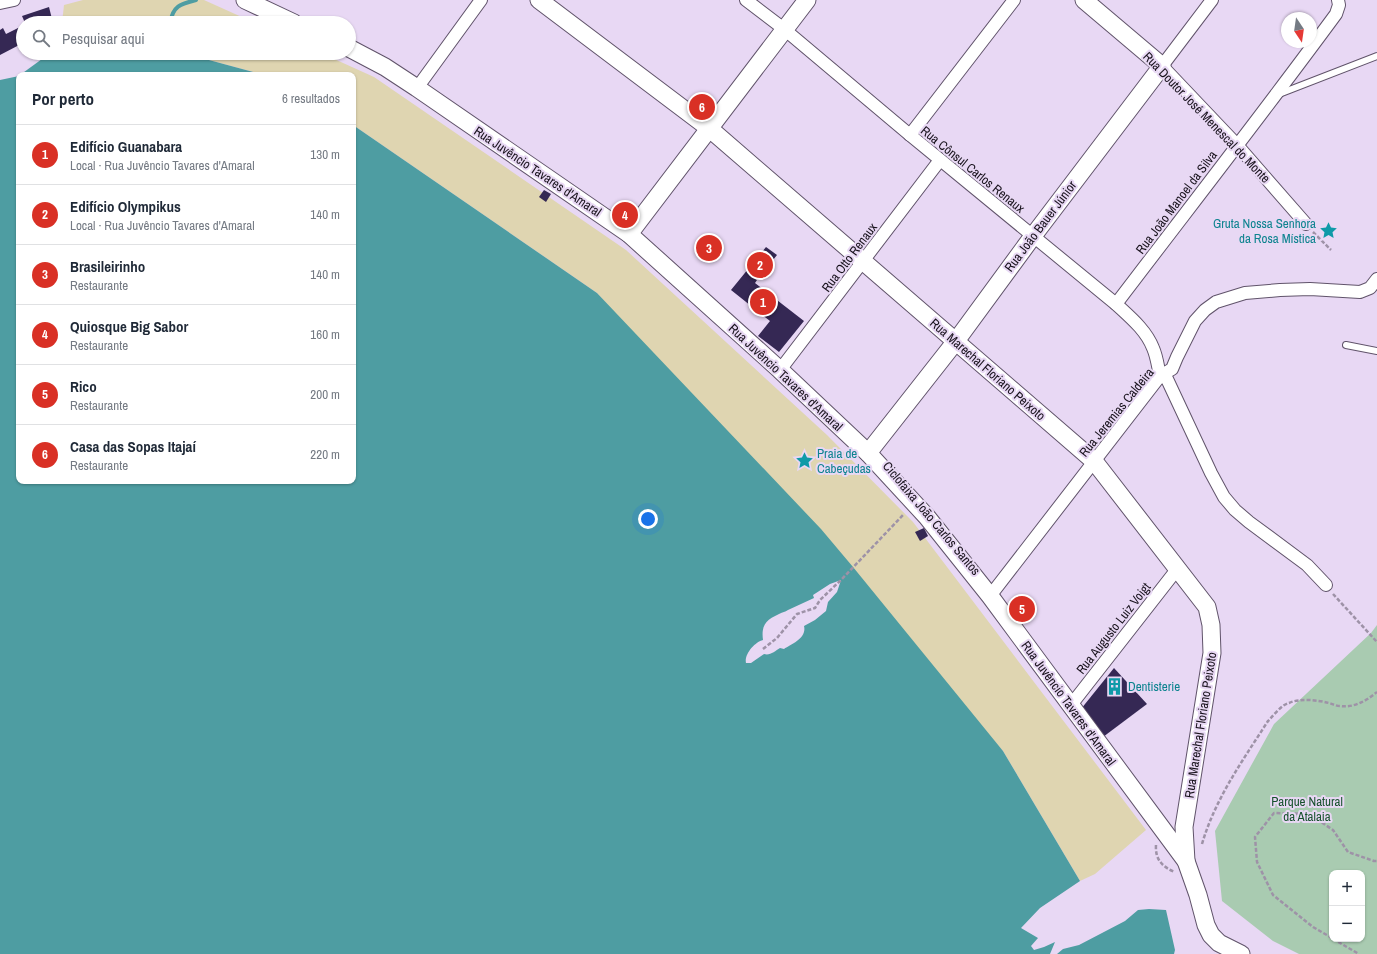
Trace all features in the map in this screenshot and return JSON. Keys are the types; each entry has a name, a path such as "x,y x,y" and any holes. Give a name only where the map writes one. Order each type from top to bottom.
{"street":[{"path":"0,3 14,0"},
{"path":"245,0 279,16"},
{"path":"418,88 481,0"},
{"name":"Rua Marechal Floriano Peixoto","path":"539,0 710,129 1094,461 1178,568 1207,607 1212,639 1212,653 1184,827 1186,861"},
{"name":"Rua Cônsul Carlos Renaux","path":"746,0 784,29 1137,323 1153,348 1160,376"},
{"path":"629,234 807,0"},
{"path":"910,135 1014,0"},
{"name":"Rua Doutor José Menescal do Monte","path":"1084,0 1162,66 1237,145 1306,224"},
{"name":"Rua João Bauer Júnior","path":"868,452 956,341 1033,236 1212,0"},
{"name":"Rua João Manoel da Silva","path":"1116,304 1277,94 1336,14 1339,5 1338,0"},
{"name":"Rua Juvêncio Tavares d'Amaral","path":"356,52 418,88 629,234 780,370 868,452 915,503 990,596 1166,836 1186,861"},
{"name":"Rua Otto Renaux","path":"780,370 864,262 940,160"},
{"name":"Rua Jeremias Caldeira","path":"990,596 1160,376 1172,369 1176,357 1195,321 1205,310 1216,302 1245,293 1310,288 1360,292 1375,287"},
{"path":"1160,376 1167,379 1211,473 1224,497 1235,510 1249,522 1307,564 1326,585"},
{"name":"Rua Augusto Luiz Voigt","path":"1071,705 1178,568"},
{"path":"1166,836 1176,835 1184,827"},
{"path":"1186,861 1198,895 1206,926 1211,935 1219,943 1241,954"}],"lane":[{"path":"1277,94 1377,56"},
{"path":"1346,345 1377,351"}],"path":[{"path":"1306,224 1331,250"},
{"path":"763,649 777,638 797,614 815,608 820,600 915,503"},
{"path":"1326,585 1340,603 1377,642"},
{"path":"1202,844 1217,804 1268,721 1279,710 1288,703 1298,701 1315,701 1340,706 1354,705 1367,700 1377,692"},
{"path":"1329,937 1313,927 1273,895 1257,862 1255,837 1274,813 1309,814 1333,830 1348,852 1377,861"},
{"path":"1338,942 1359,954"}],"green space":[{"name":"Parque Natural da Atalaia","path":"1377,625 1377,954 1299,954 1273,941 1222,901 1215,831 1274,724 1371,633"}],"sand":[{"path":"83,0 204,0 239,16 63,16 64,5"},
{"name":"Praia de Cabeçudas","path":"209,60 336,60 374,77 626,250 827,435 913,522 1146,830 1095,874 1080,881 1003,751 597,293 356,127 356,72 253,72"}],"shaded area":[{"path":"41,60 209,60 253,72 24,72"},
{"path":"16,77 16,484 356,484 356,127 597,293 821,529 853,567 1003,751 1080,881 1040,908 1021,928 1038,938 1031,946 1034,950 1055,942 1050,954 0,954 0,80","holes":["841,580 837,592 828,602 826,611 815,620 804,626 803,634 795,643 784,649 780,648 770,654 764,654 751,663 746,663 748,652 757,643 763,640 763,630 765,624 771,618 814,598 813,595 830,584"]},
{"path":"1138,910 1166,910 1175,950 1174,954 1057,954 1063,949 1079,945 1125,921"}],"building":[{"path":"49,7 51,16 22,16"},
{"path":"3,28 6,34 16,29 16,47 0,55 0,30"},
{"path":"544,190 551,194 546,202 539,197"},
{"path":"766,247 777,255 760,276 758,275 755,279 757,280 755,283 804,321 779,352 758,336 770,321 731,290"},
{"path":"924,528 928,536 920,541 915,532"},
{"name":"Dentisterie","path":"1114,668 1147,704 1103,737 1081,709"}],"waterway":[{"path":"172,16 175,9 178,7 196,0"}],"place":[{"name":"Casa das Sopas Itajaí","path":"702,107"},
{"name":"Quiosque Big Sabor","path":"625,215"},
{"name":"Gruta Nossa Senhora da Rosa Mística","path":"1329,230"},
{"name":"Brasileirinho","path":"709,248"},
{"name":"Edifício Olympikus","path":"760,265"},
{"name":"Edifício Guanabara","path":"763,302"},
{"name":"Praia de Cabeçudas","path":"804,460"},
{"name":"Rico","path":"1022,609"},
{"name":"Dentisterie","path":"1115,686"}]}
